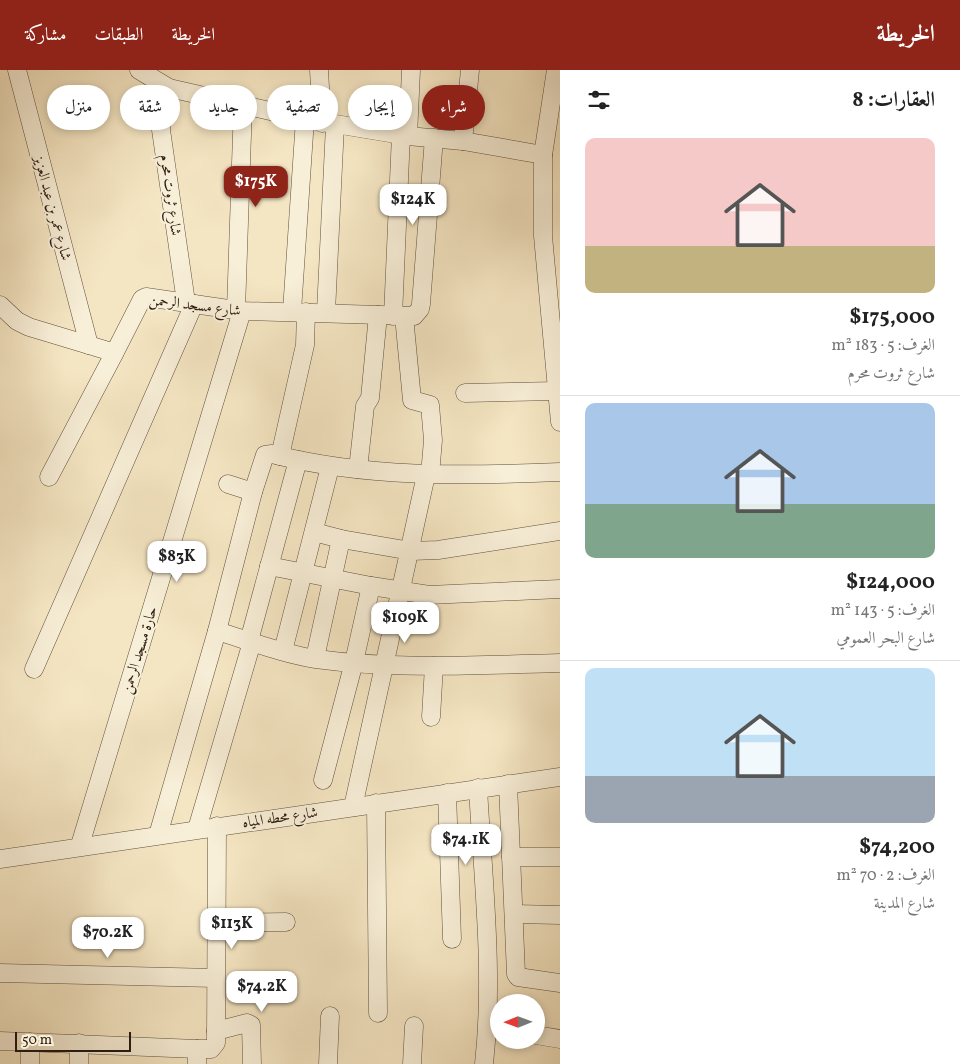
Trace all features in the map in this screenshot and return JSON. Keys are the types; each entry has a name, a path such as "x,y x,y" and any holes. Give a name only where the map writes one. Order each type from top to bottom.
{"street":[{"name":"شارع عمر بن عبد العزيز","path":"17,70 89,345"},
{"path":"139,70 162,85"},
{"path":"319,70 322,85"},
{"path":"358,469 365,406 370,398 392,316 404,135 411,70"},
{"path":"463,141 470,70"},
{"path":"556,70 543,155 552,238 557,391 560,422"},
{"path":"338,125 463,141 543,155"},
{"name":"شارع ثروت محرم","path":"161,130 190,303"},
{"name":"حارة مسجد الرحمن","path":"80,845 239,311 243,130"},
{"path":"280,456 305,345 299,312 304,130"},
{"path":"326,312 329,130"},
{"path":"392,316 418,313 422,304 434,138"},
{"name":"شارع مسجد الرحمن","path":"115,352 143,298 239,311 326,312 392,316"},
{"path":"34,669 190,303"},
{"path":"0,305 17,320 29,327 115,352 49,477"},
{"path":"353,807 400,592 428,475 433,440 430,405 412,400 392,316"},
{"path":"465,393 557,391"},
{"path":"158,835 217,631 253,492 265,455 272,454 330,467 428,475 560,472"},
{"path":"197,829 251,641 298,460"},
{"path":"283,651 330,467"},
{"path":"228,484 253,492"},
{"path":"314,532 341,539 410,551 438,550 560,530"},
{"path":"315,658 341,539"},
{"path":"270,566 400,592 429,595 560,589"},
{"path":"323,780 354,662 371,586"},
{"path":"217,631 283,651 315,658 384,665 434,666 560,663"},
{"path":"431,716 434,666"},
{"name":"شارع محطه المياه","path":"0,858 560,777"},
{"path":"508,784 516,975 560,983"},
{"path":"478,788 490,1002"},
{"path":"446,793 452,939"},
{"path":"376,803 378,1013"},
{"path":"0,1041 79,1043 197,1057 214,1047 216,1031 217,826"},
{"path":"512,857 560,857"},
{"path":"514,914 560,915"},
{"path":"216,923 286,922"},
{"path":"0,973 215,978"},
{"path":"328,1064 330,1016"},
{"path":"216,1031 247,1023 251,1025 252,1064"},
{"path":"412,1064 414,1026"},
{"path":"545,1036 560,1039"},
{"path":"484,1064 490,1040"},
{"path":"30,1042 30,1064"},
{"path":"79,1043 79,1064"}]}
